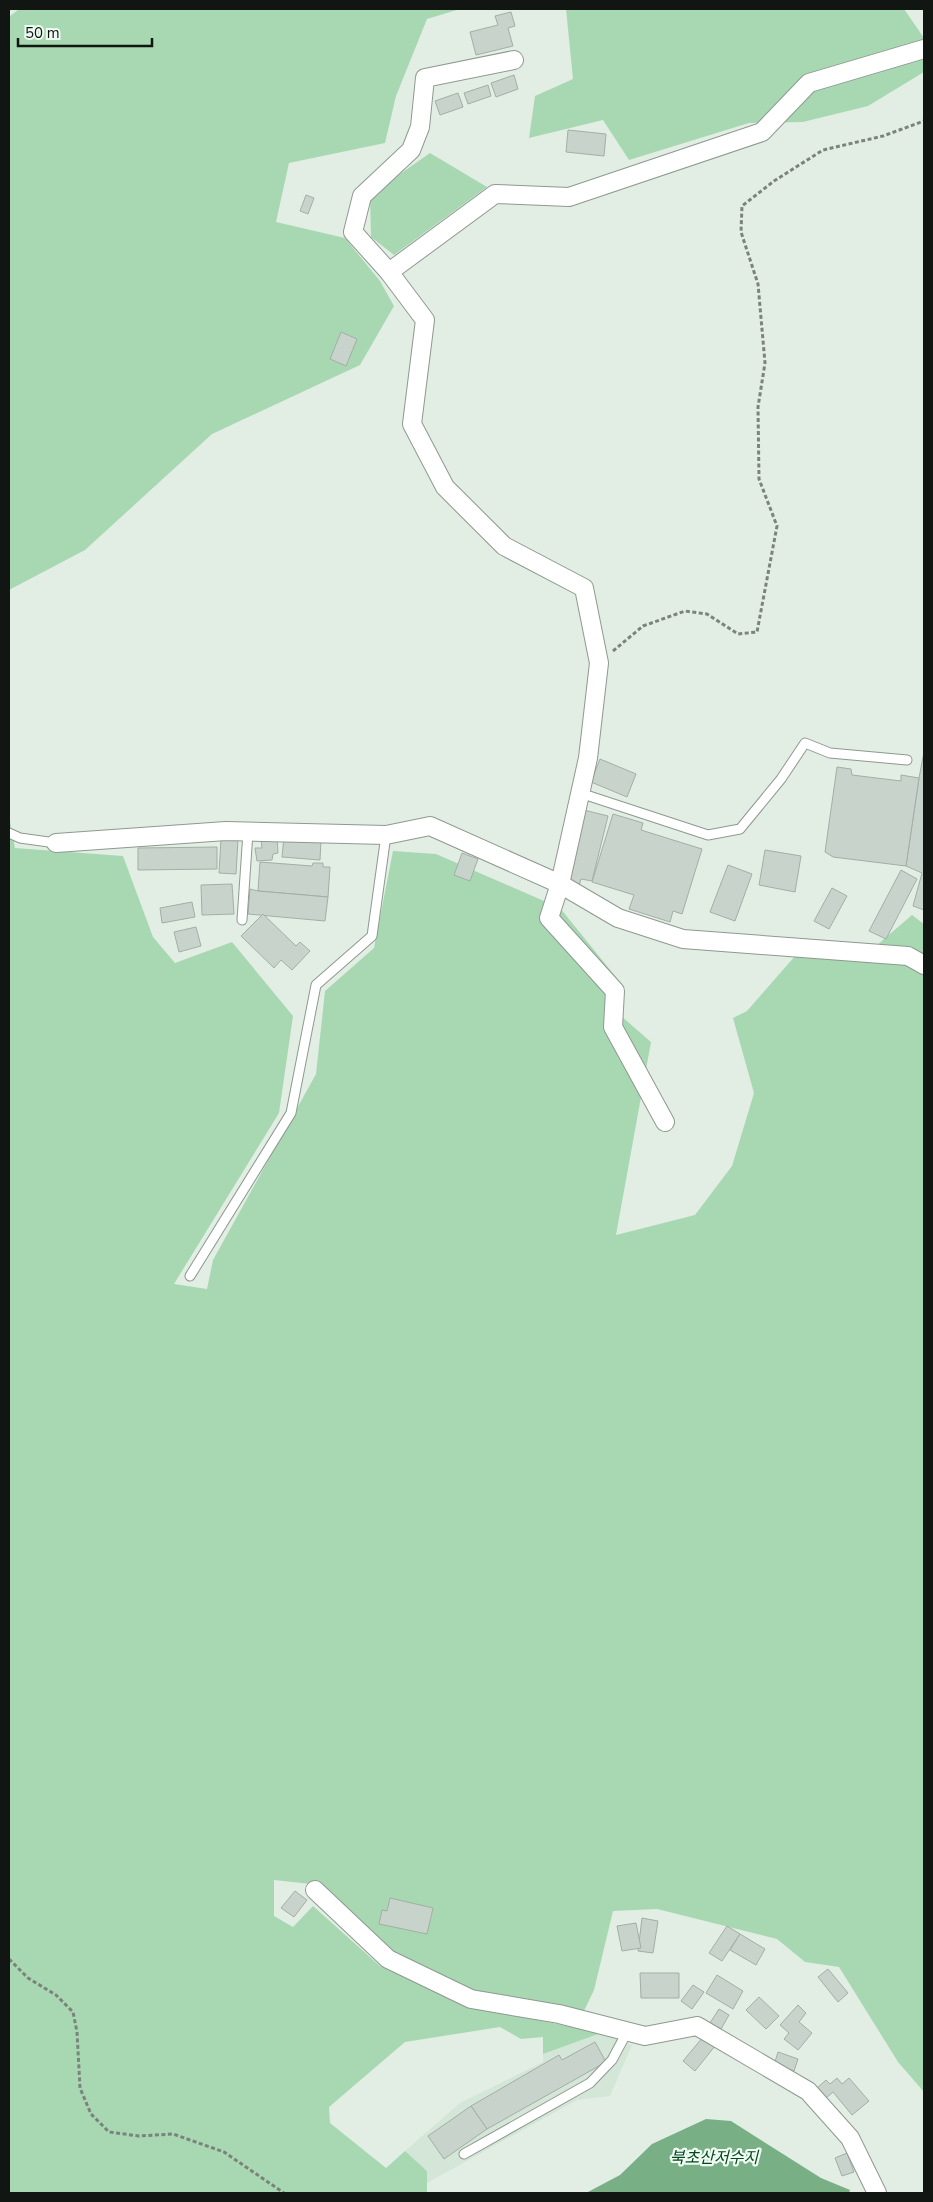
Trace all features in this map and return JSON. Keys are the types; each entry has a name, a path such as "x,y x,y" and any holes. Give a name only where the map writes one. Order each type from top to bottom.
{"street":[{"path":"390,272 495,194 569,197 606,185 762,132 809,83 924,49"},
{"path":"514,60 425,78 420,126 411,150 362,196 353,232 390,272 425,320 412,424 445,488 504,546 584,588 599,663 588,758 560,884 549,918 615,991 613,1027 665,1122"},
{"path":"56,843 226,831 386,835 430,826 560,884 618,918 682,939 908,956 924,965"},
{"path":"315,1890 388,1959 471,1999 559,2014 644,2036 697,2026 808,2091 850,2138 877,2193"}],"lane":[{"path":"580,793 708,834 740,829 780,779 804,743 830,752 907,760"},
{"path":"242,920 248,832"},
{"path":"9,833 20,838 56,843"},
{"path":"190,1276 291,1113 316,985 372,936 386,835"},
{"path":"464,2154 590,2083 612,2060 627,2032"}],"path":[{"path":"599,663 643,626 685,611 707,614 738,634 757,632 776,526 759,479 758,406 765,363 758,284 740,232 742,206 774,181 823,150 883,136 924,121"},
{"path":"9,1958 28,1978 56,1995 73,2012 77,2032 80,2088 91,2114 109,2132 138,2136 173,2134 224,2152 284,2193"}],"shaded area":[{"path":"19,9 460,9 427,19 396,96 385,143 289,163 276,222 345,238 380,281 394,306 360,365 212,434 85,550 9,590 9,17"},
{"path":"566,9 904,9 924,38 924,72 868,106 803,122 749,123 629,160 603,120 529,138 535,96 573,79"},
{"path":"430,153 487,187 394,255 371,237 370,195"},
{"path":"9,816 15,848 123,856 153,937 175,963 232,942 293,1016 279,1113 174,1284 207,1289 213,1260 316,1074 325,991 374,948 393,851 436,854 560,908 624,987 620,1015 651,1042 616,1235 695,1215 732,1166 754,1093 733,1018 747,1011 810,939 876,946 912,915 924,924 924,2092 898,2062 839,1967 805,1962 777,1939 657,1909 613,1911 594,1990 583,2013 472,1991 393,1955 320,1885 274,1880 274,1916 293,1927 313,1906 380,1966 478,2008 601,2033 543,2054 543,2037 521,2039 500,2027 405,2042 329,2107 330,2123 386,2168 405,2151 427,2171 427,2193 9,2193"},
{"path":"601,2033 632,2045 610,2096 577,2100 427,2183 427,2171 405,2151 460,2103 543,2062 543,2054"}],"water":[{"name":"북초산저수지","path":"706,2119 731,2121 821,2178 850,2190 849,2193 586,2193 620,2175 652,2144"}],"building":[{"path":"511,12 515,26 508,28 513,46 476,55 470,32 498,25 495,16"},
{"path":"514,75 518,89 496,97 491,83"},
{"path":"488,85 491,96 468,104 464,93"},
{"path":"458,93 463,107 440,115 435,101"},
{"path":"568,130 606,134 604,156 566,152"},
{"path":"306,195 314,198 308,214 300,211"},
{"path":"341,332 357,339 346,366 330,359"},
{"path":"924,752 924,910 913,906 922,873 906,866"},
{"path":"600,759 636,774 627,797 591,782"},
{"path":"837,767 851,769 852,775 901,781 901,775 919,778 906,866 833,857 825,852"},
{"path":"584,810 608,816 592,881 581,879 579,886 565,883"},
{"path":"613,814 643,823 641,830 702,849 682,914 673,911 670,922 629,909 634,895 592,882"},
{"path":"284,837 321,840 320,860 282,857"},
{"path":"277,838 278,853 273,854 272,860 257,861 255,848 262,848 261,839"},
{"path":"221,839 238,839 236,874 219,873"},
{"path":"217,847 217,869 138,870 138,848"},
{"path":"765,850 801,856 795,892 759,885"},
{"path":"462,853 478,859 470,881 454,875"},
{"path":"260,862 312,866 313,863 323,863 323,867 330,867 328,897 258,891"},
{"path":"728,865 752,874 735,921 710,912"},
{"path":"901,870 917,879 886,939 869,931"},
{"path":"232,884 234,914 202,915 201,885"},
{"path":"832,888 847,896 829,929 814,921"},
{"path":"250,889 328,897 325,921 248,914"},
{"path":"192,902 195,917 162,923 160,908"},
{"path":"263,914 296,946 300,942 310,951 292,970 281,960 274,968 241,936"},
{"path":"196,927 201,946 179,952 174,932"},
{"path":"295,1891 307,1900 294,1917 281,1908"},
{"path":"390,1898 433,1908 427,1934 379,1924 382,1910 387,1911"},
{"path":"642,1918 658,1921 653,1953 638,1951"},
{"path":"636,1923 641,1948 622,1951 617,1926"},
{"path":"727,1926 740,1934 722,1961 709,1953"},
{"path":"740,1934 765,1949 756,1965 730,1950"},
{"path":"828,1969 848,1993 838,2002 818,1977"},
{"path":"640,1973 679,1973 679,1998 641,1998"},
{"path":"717,1975 743,1991 733,2009 706,1993"},
{"path":"693,1985 704,1992 692,2009 681,2001"},
{"path":"759,1997 779,2016 766,2029 746,2010"},
{"path":"798,2005 806,2013 799,2022 812,2033 798,2050 784,2039 789,2033 780,2025"},
{"path":"719,2009 729,2015 721,2029 710,2023"},
{"path":"703,2037 715,2046 695,2071 683,2061"},
{"path":"595,2042 606,2062 487,2129 471,2106 559,2055 562,2060"},
{"path":"778,2052 798,2059 794,2071 774,2065"},
{"path":"837,2078 842,2084 849,2078 869,2101 852,2115 833,2092 826,2098 817,2088 826,2080 830,2084"},
{"path":"471,2106 487,2129 444,2159 428,2136"},
{"path":"847,2153 854,2172 842,2176 835,2158"}]}
